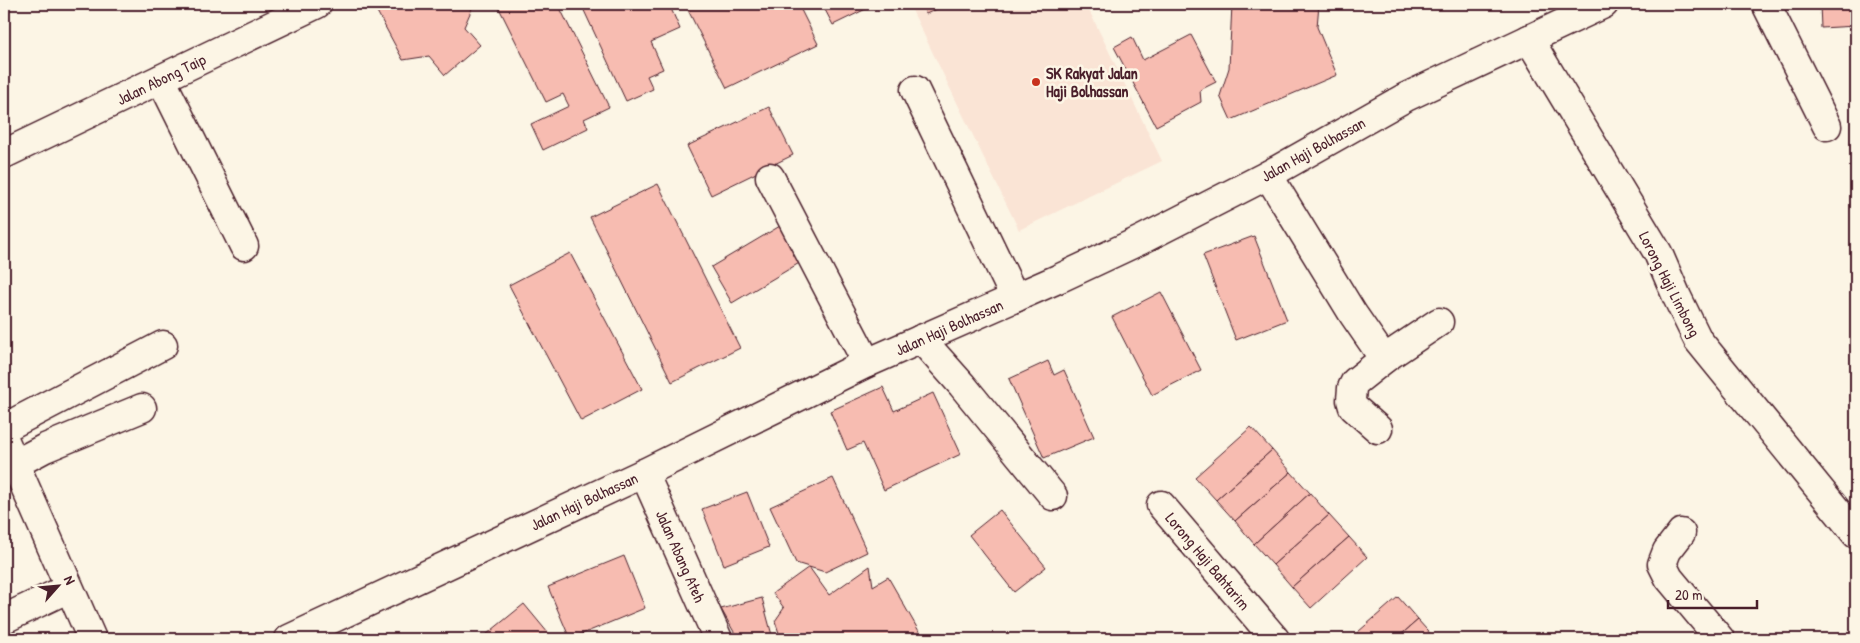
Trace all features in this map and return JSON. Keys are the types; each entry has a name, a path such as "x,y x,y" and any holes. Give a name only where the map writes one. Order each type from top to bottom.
{"street":[{"name":"Jalan Abong Taip","path":"4,154 317,4"},
{"name":"Jalan Haji Bolhassan","path":"289,639 644,473 867,363 1141,240 1268,175 1406,97 1528,38 1604,4"},
{"path":"1766,4 1827,126"},
{"name":"Lorong Haji Limbong","path":"1528,38 1658,252 1698,340 1856,534"},
{"path":"161,79 244,246"},
{"path":"915,90 1015,298"},
{"path":"1268,175 1384,359"},
{"path":"770,177 867,363"},
{"path":"1378,429 1353,407 1350,393 1356,382 1384,359 1439,322"},
{"path":"921,339 962,385 1053,496"},
{"path":"4,428 163,345"},
{"path":"15,464 45,448 142,408"},
{"path":"4,439 92,639"},
{"name":"Jalan Abang Ateh","path":"644,473 718,639"},
{"name":"Lorong Haji Bahtarim","path":"1161,505 1274,639"},
{"path":"1681,533 1667,551 1662,564 1669,578 1720,639"},
{"path":"4,619 68,588"}],"shaded area":[{"name":"SK Rakyat Jalan Haji Bolhassan","path":"909,4 1086,4 1162,161 1019,230"}],"building":[{"path":"373,4 474,4 464,27 480,45 445,75 429,56 403,60"},
{"path":"497,4 558,4 609,107 584,119 588,128 543,150 531,124 569,106 563,94 546,102"},
{"path":"581,4 669,4 680,29 651,42 663,69 647,76 653,89 626,101"},
{"path":"685,4 798,4 818,44 727,88"},
{"path":"822,4 876,4 833,25"},
{"path":"921,4 948,4 926,14"},
{"path":"1232,4 1319,4 1317,27 1337,75 1231,120 1220,96 1229,68"},
{"path":"1820,4 1856,4 1856,26 1821,28"},
{"path":"1191,35 1216,82 1200,90 1201,102 1156,126 1114,47 1132,37 1143,60"},
{"path":"769,107 793,155 711,195 687,146"},
{"path":"658,184 740,348 672,382 590,217"},
{"path":"780,226 801,262 732,303 711,267"},
{"path":"1254,236 1287,320 1236,340 1203,255"},
{"path":"570,253 642,389 581,421 509,285"},
{"path":"1161,292 1201,370 1152,395 1112,317"},
{"path":"1048,361 1054,375 1064,370 1094,437 1044,458 1009,379"},
{"path":"883,387 894,411 933,393 961,454 884,490 863,443 847,450 830,411"},
{"path":"1251,427 1272,450 1216,500 1195,477"},
{"path":"1272,450 1291,472 1235,521 1216,500"},
{"path":"1291,472 1310,493 1254,544 1235,521"},
{"path":"833,478 867,552 825,572 796,563 770,507"},
{"path":"747,492 769,547 724,565 702,509"},
{"path":"1310,493 1329,515 1273,565 1254,544"},
{"path":"1000,510 1046,567 1014,592 969,535"},
{"path":"1329,515 1349,537 1292,587 1273,565"},
{"path":"1349,537 1367,557 1311,608 1292,587"},
{"path":"624,556 645,608 570,639 548,587"},
{"path":"870,566 873,586 888,577 920,633 909,639 781,639 775,621 784,608 773,593 809,567 829,595"},
{"path":"1398,597 1418,620 1396,639 1350,639"},
{"path":"762,598 773,639 738,639 721,609"},
{"path":"524,604 553,639 481,639"},
{"path":"1418,620 1435,639 1396,639"}],"place":[{"name":"SK Rakyat Jalan Haji Bolhassan","path":"1036,82"}]}
